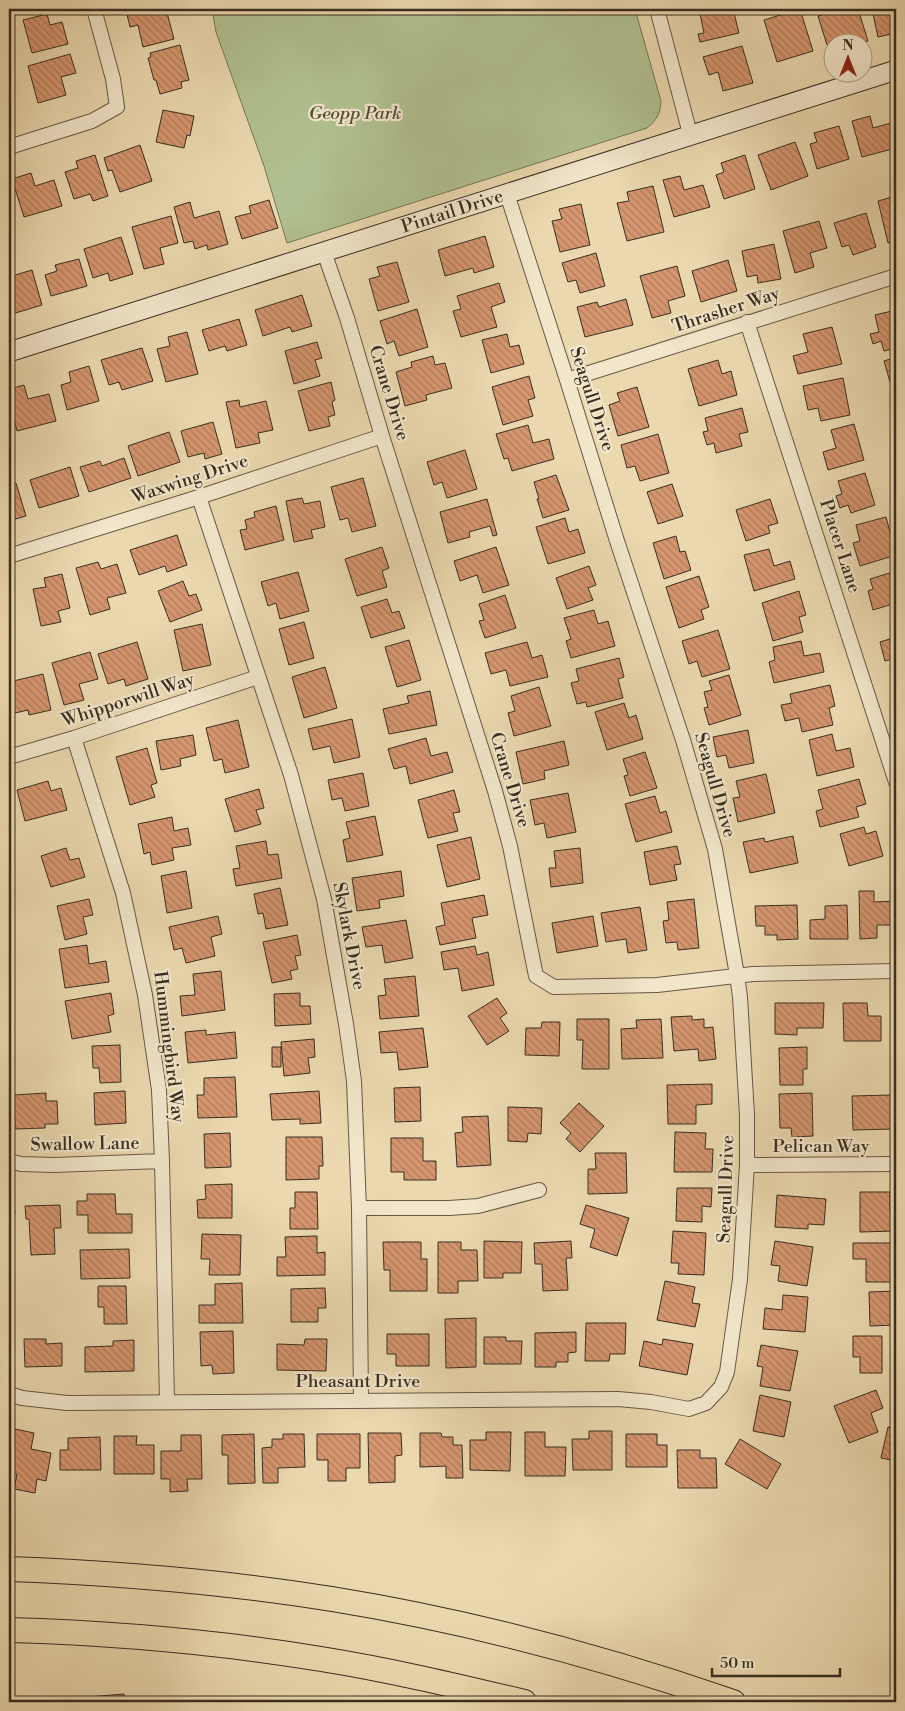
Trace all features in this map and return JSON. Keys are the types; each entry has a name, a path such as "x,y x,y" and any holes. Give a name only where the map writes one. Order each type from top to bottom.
{"highway":[{"path":"9,1569 76,1571 171,1579 251,1587 333,1599 444,1620 552,1646 670,1680 733,1702"},
{"path":"9,1630 89,1634 247,1648 322,1659 432,1680 524,1702"}],"street":[{"path":"9,147 92,121 117,107 113,79 94,9"},
{"path":"657,9 690,134"},
{"name":"Pintail Drive","path":"9,352 896,70"},
{"name":"Seagull Drive","path":"507,194 567,380 616,541 683,740 715,849 737,975 743,1034 747,1165 740,1279 727,1372 720,1387 706,1403"},
{"name":"Crane Drive","path":"324,252 348,318 382,436 495,791 510,846 536,976 554,987 657,985 737,975 896,971"},
{"name":"Thrasher Way","path":"567,380 896,276"},
{"name":"Placer Lane","path":"747,322 896,782"},
{"name":"Waxwing Drive","path":"9,556 199,497 382,436"},
{"name":"Skylark Drive","path":"199,497 291,774 324,899 354,1081 359,1208 361,1400"},
{"name":"Whipporwill Way","path":"9,757 74,738 258,677"},
{"name":"Hummingbird Way","path":"74,738 123,892 145,995 159,1090 167,1402"},
{"name":"Swallow Lane","path":"9,1161 21,1164 54,1165 162,1160"},
{"name":"Pelican Way","path":"747,1165 896,1164"},
{"path":"359,1208 449,1208 478,1206 539,1190"},
{"name":"Pheasant Drive","path":"9,1394 22,1398 67,1403 618,1399 651,1402 689,1409 706,1403"}],"green space":[{"name":"Geopp Park","path":"212,9 635,9 661,101 660,110 656,119 647,128 287,243 264,166 216,32"}],"building":[{"path":"166,9 174,39 143,47 138,25 130,27 126,10"},
{"path":"699,9 733,9 739,33 700,42 698,34 704,33"},
{"path":"800,9 813,51 777,62 764,20"},
{"path":"858,9 865,32 823,32 818,16 837,10"},
{"path":"872,9 896,9 896,17 893,18 896,33 878,37"},
{"path":"47,14 50,25 62,22 68,44 32,53 23,20"},
{"path":"180,45 189,80 181,82 182,88 160,94 148,58 151,57 150,53"},
{"path":"742,46 753,83 723,91 718,72 709,75 703,57"},
{"path":"70,54 76,73 61,77 66,95 38,103 28,66"},
{"path":"163,110 194,116 190,136 187,135 184,148 156,142"},
{"path":"870,116 873,128 891,123 896,148 862,157 852,121"},
{"path":"839,126 849,159 817,169 810,144 817,142 814,133"},
{"path":"795,142 808,176 771,190 758,155"},
{"path":"140,145 152,181 120,192 112,170 108,171 104,158"},
{"path":"95,155 108,196 93,201 90,194 74,199 65,172 78,168 76,161"},
{"path":"745,155 755,189 724,199 716,175 724,172 721,163"},
{"path":"31,173 35,186 54,180 62,206 24,217 12,179"},
{"path":"680,176 684,190 703,185 710,207 674,217 663,180"},
{"path":"653,186 664,232 627,241 617,203 629,201 627,192"},
{"path":"896,196 896,241 888,243 878,201"},
{"path":"269,200 278,228 242,239 235,217 251,213 249,206"},
{"path":"190,202 194,218 219,211 228,244 208,250 207,245 195,249 193,241 184,243 174,207"},
{"path":"581,204 590,245 560,252 552,221 562,219 559,209"},
{"path":"866,213 876,247 853,255 849,245 842,247 834,223"},
{"path":"171,216 178,243 160,248 164,264 144,269 132,227"},
{"path":"819,221 827,248 810,253 814,267 795,273 783,231"},
{"path":"485,236 494,267 474,273 473,268 445,276 438,250"},
{"path":"121,237 133,274 110,281 108,273 93,278 84,249"},
{"path":"774,244 781,279 758,283 757,275 747,277 742,251"},
{"path":"596,253 605,286 580,293 576,280 568,282 562,263"},
{"path":"79,259 87,286 51,296 45,275 57,271 55,265"},
{"path":"728,260 737,291 701,302 692,271"},
{"path":"397,262 409,302 378,311 369,279 380,276 377,267"},
{"path":"677,266 685,296 668,301 671,313 652,318 640,276"},
{"path":"32,270 42,305 9,315 9,277"},
{"path":"499,283 505,302 491,307 497,327 461,337 453,311 461,309 457,296"},
{"path":"302,295 312,326 292,332 290,327 263,336 255,310"},
{"path":"626,299 633,325 585,337 577,307 597,302 599,307"},
{"path":"417,309 428,347 399,356 394,341 387,344 380,321"},
{"path":"896,310 896,348 884,351 881,341 873,344 870,334 879,332 875,315"},
{"path":"239,319 247,345 227,351 225,346 209,351 202,330"},
{"path":"832,327 842,364 798,374 793,356 808,352 803,334"},
{"path":"187,332 198,374 166,382 157,349 170,346 168,337"},
{"path":"507,334 510,347 519,345 524,364 491,373 482,340"},
{"path":"317,342 322,358 315,360 320,376 294,384 285,351"},
{"path":"142,348 153,381 122,390 119,382 109,385 101,360"},
{"path":"433,356 435,365 445,363 452,388 426,395 427,400 405,406 396,372 412,367 411,362"},
{"path":"896,357 896,396 894,396 884,361"},
{"path":"718,360 722,374 731,371 737,395 699,406 688,369"},
{"path":"89,366 99,401 67,410 61,385 71,382 69,372"},
{"path":"529,376 535,398 528,400 533,416 503,425 492,387"},
{"path":"843,378 850,415 821,421 818,408 808,410 803,386"},
{"path":"331,382 335,400 332,402 335,415 328,417 330,426 309,431 298,391"},
{"path":"24,385 28,399 49,394 56,421 17,431 9,400 9,389"},
{"path":"637,387 649,427 618,436 609,405 620,401 617,393"},
{"path":"239,400 240,407 266,401 273,430 258,433 260,443 236,448 226,402"},
{"path":"742,408 748,432 739,434 742,446 716,453 714,443 707,445 703,432 708,431 705,418"},
{"path":"213,422 222,454 205,459 204,453 188,457 181,431"},
{"path":"854,424 864,460 828,470 823,452 836,448 831,430"},
{"path":"528,425 533,443 549,439 554,459 512,471 508,458 504,459 496,434"},
{"path":"169,432 180,462 138,476 128,446"},
{"path":"658,434 669,473 640,481 635,466 627,468 621,445"},
{"path":"465,450 477,489 447,498 442,482 434,485 427,462"},
{"path":"124,458 131,478 89,492 80,467 100,461 102,466"},
{"path":"70,467 79,496 39,508 30,480"},
{"path":"865,473 875,505 851,513 848,505 840,508 836,496 842,494 838,481"},
{"path":"556,475 569,510 543,518 534,482"},
{"path":"363,478 376,526 352,532 348,518 340,520 331,487"},
{"path":"16,483 26,516 9,521 9,485"},
{"path":"672,484 683,516 658,524 647,492"},
{"path":"302,498 304,504 320,501 325,527 311,530 313,538 294,542 286,501"},
{"path":"487,499 497,535 493,536 490,526 469,532 470,537 448,543 440,512"},
{"path":"770,499 778,523 768,526 770,533 746,541 736,510"},
{"path":"276,506 284,540 245,550 240,530 247,529 245,520 255,517 254,512"},
{"path":"886,517 896,555 860,566 853,543 860,541 856,525"},
{"path":"565,518 569,532 578,529 585,553 548,564 536,527"},
{"path":"177,535 187,565 167,572 165,566 139,575 130,550"},
{"path":"676,536 680,552 685,551 691,570 664,579 653,543"},
{"path":"382,547 389,568 382,571 387,587 357,596 345,559"},
{"path":"496,547 509,585 483,593 477,575 460,581 454,561"},
{"path":"769,549 774,566 790,561 795,579 754,591 744,555"},
{"path":"98,562 101,569 117,564 126,593 107,598 110,609 90,615 76,568"},
{"path":"589,566 596,585 588,588 593,600 567,609 556,578"},
{"path":"896,571 896,603 873,610 868,591 873,589 870,579"},
{"path":"298,572 309,611 280,619 276,603 268,606 261,582"},
{"path":"62,574 70,608 58,611 61,622 41,626 33,589 46,587 44,578"},
{"path":"699,576 709,607 701,610 704,619 679,628 666,587"},
{"path":"183,581 189,596 196,594 202,610 170,622 158,591"},
{"path":"799,591 806,615 799,617 803,632 773,641 762,603"},
{"path":"505,595 516,628 485,638 479,621 484,620 479,604"},
{"path":"387,599 392,613 399,611 405,628 371,638 361,607"},
{"path":"594,610 598,624 608,621 615,646 571,658 566,641 571,639 564,618"},
{"path":"304,622 314,658 289,665 279,629"},
{"path":"202,624 211,665 183,671 174,630"},
{"path":"718,630 730,669 702,677 697,661 689,664 682,641"},
{"path":"896,637 896,658 885,661 880,642"},
{"path":"409,640 421,680 397,687 385,647"},
{"path":"801,641 804,656 820,653 824,672 774,683 769,662 775,660 773,647"},
{"path":"137,642 148,679 126,686 124,679 108,684 98,654"},
{"path":"527,642 532,658 542,655 548,677 510,686 506,670 491,674 485,653"},
{"path":"90,652 98,679 79,684 84,700 64,705 52,663"},
{"path":"619,658 624,677 618,679 623,698 587,707 586,702 577,704 571,683 579,681 576,669"},
{"path":"325,667 337,708 304,718 292,677"},
{"path":"43,674 51,710 29,715 28,710 11,714 9,682"},
{"path":"729,675 741,715 709,725 704,708 708,707 704,692 712,690 709,681"},
{"path":"830,685 835,706 829,708 833,725 802,732 799,718 785,721 781,705 792,703 790,694"},
{"path":"539,687 551,726 514,736 508,713 515,711 511,696"},
{"path":"430,691 437,725 389,734 383,709 409,703 407,696"},
{"path":"624,703 629,718 636,715 643,739 607,750 595,712"},
{"path":"352,719 360,757 334,763 330,746 313,750 308,729"},
{"path":"238,720 249,767 225,773 222,759 214,761 206,728"},
{"path":"748,730 754,763 729,768 726,755 717,757 713,737"},
{"path":"832,734 836,751 850,748 854,767 817,776 809,740"},
{"path":"193,735 196,755 180,759 181,766 161,770 156,741"},
{"path":"426,738 431,756 447,752 453,772 410,784 406,766 394,769 388,749"},
{"path":"564,741 569,765 544,771 545,779 523,784 516,752"},
{"path":"147,748 157,783 151,785 155,797 130,805 116,757"},
{"path":"645,752 657,788 630,796 624,776 628,775 623,759"},
{"path":"363,773 369,806 345,811 342,798 332,800 328,780"},
{"path":"766,774 775,813 738,822 733,798 740,797 736,781"},
{"path":"859,779 866,804 856,807 859,817 820,827 816,811 823,809 818,790"},
{"path":"48,781 51,791 61,788 67,810 25,821 17,790"},
{"path":"259,789 264,808 256,810 261,824 235,832 225,799"},
{"path":"454,790 460,812 453,813 458,831 428,838 418,800"},
{"path":"568,793 576,832 547,838 544,823 535,825 530,800"},
{"path":"655,796 660,813 666,811 672,832 636,842 625,804"},
{"path":"9,803 15,830 9,831"},
{"path":"375,816 383,855 347,862 343,840 350,838 346,822"},
{"path":"172,817 174,831 188,828 191,845 172,848 174,860 152,865 150,852 144,854 138,824"},
{"path":"864,827 866,834 876,831 883,856 849,866 840,834"},
{"path":"793,836 798,863 750,873 743,842 764,838 765,842"},
{"path":"471,837 480,879 447,887 437,845"},
{"path":"266,841 268,855 278,854 282,878 236,886 233,869 240,868 236,846"},
{"path":"677,846 681,864 674,865 677,880 650,885 644,852"},
{"path":"66,848 70,860 79,858 85,877 51,887 41,856"},
{"path":"580,848 583,883 551,887 549,868 556,868 554,851"},
{"path":"186,871 192,908 167,913 161,876"},
{"path":"401,871 404,896 379,900 380,908 357,911 352,878"},
{"path":"280,888 288,925 266,929 263,913 258,914 254,894"},
{"path":"859,891 874,891 874,902 896,901 896,925 877,925 877,938 860,939"},
{"path":"484,895 488,915 472,918 476,938 440,945 436,927 445,925 441,903"},
{"path":"89,899 93,915 83,917 87,934 65,940 57,906"},
{"path":"694,899 699,948 678,950 677,942 666,943 663,921 669,920 667,902"},
{"path":"797,905 798,939 777,940 777,935 765,935 765,926 756,926 755,906"},
{"path":"847,905 848,939 810,939 810,920 825,919 825,906"},
{"path":"640,907 647,950 628,953 626,939 606,942 601,913"},
{"path":"218,916 222,934 211,937 215,956 186,963 182,948 174,950 169,927"},
{"path":"593,916 598,946 557,953 552,923"},
{"path":"406,920 413,958 385,963 382,945 366,947 362,927"},
{"path":"297,935 301,955 295,956 298,969 290,971 292,979 272,983 263,942"},
{"path":"87,945 89,964 106,961 109,982 65,988 59,949"},
{"path":"475,946 477,955 488,952 494,985 462,991 458,968 444,970 441,952"},
{"path":"221,971 225,1010 182,1016 180,996 195,995 193,974"},
{"path":"415,976 419,1016 380,1019 378,996 386,995 384,979"},
{"path":"111,993 114,1014 108,1016 111,1032 72,1039 65,1001"},
{"path":"300,993 300,1006 310,1006 311,1024 275,1026 274,994"},
{"path":"497,998 507,1013 500,1018 509,1031 487,1045 468,1016"},
{"path":"775,1003 824,1003 823,1028 797,1028 797,1035 775,1034"},
{"path":"843,1003 867,1003 868,1016 881,1016 881,1041 844,1041"},
{"path":"894,1010 896,1010 896,1045 894,1045"},
{"path":"692,1016 692,1020 704,1019 704,1028 713,1027 716,1059 699,1061 698,1049 674,1051 671,1017"},
{"path":"577,1019 609,1019 609,1069 582,1069 583,1040 577,1040"},
{"path":"661,1019 663,1058 622,1059 621,1029 637,1028 636,1020"},
{"path":"542,1022 560,1022 559,1056 525,1055 526,1028 541,1028"},
{"path":"423,1028 428,1067 399,1070 397,1052 381,1053 379,1032"},
{"path":"206,1030 206,1035 235,1032 237,1058 188,1063 185,1032"},
{"path":"314,1039 315,1057 308,1058 310,1073 284,1076 281,1042"},
{"path":"120,1045 121,1082 100,1083 99,1068 93,1068 92,1046"},
{"path":"272,1047 281,1047 281,1067 272,1067"},
{"path":"807,1047 807,1069 803,1069 803,1085 780,1085 779,1048"},
{"path":"235,1077 237,1117 198,1118 197,1095 204,1095 204,1078"},
{"path":"712,1084 712,1104 696,1105 696,1124 668,1124 667,1085"},
{"path":"420,1087 421,1121 395,1122 394,1088"},
{"path":"125,1091 126,1123 95,1125 94,1093"},
{"path":"319,1091 321,1123 300,1124 300,1119 272,1120 270,1094"},
{"path":"46,1093 46,1101 57,1101 58,1124 45,1124 45,1128 15,1129 14,1095"},
{"path":"812,1093 813,1136 792,1137 791,1128 780,1128 779,1094"},
{"path":"892,1095 893,1129 853,1130 852,1096"},
{"path":"579,1103 604,1126 580,1152 566,1139 571,1133 560,1123"},
{"path":"508,1107 542,1108 541,1134 528,1133 527,1142 508,1141"},
{"path":"488,1116 491,1165 457,1167 455,1133 463,1132 462,1117"},
{"path":"675,1132 706,1133 705,1149 713,1149 712,1172 674,1172"},
{"path":"230,1133 231,1167 205,1168 204,1134"},
{"path":"286,1137 322,1137 323,1166 319,1166 319,1179 286,1180"},
{"path":"391,1138 423,1138 423,1161 436,1161 436,1180 404,1180 404,1172 391,1172"},
{"path":"595,1153 626,1153 627,1193 588,1194 588,1169 596,1169"},
{"path":"232,1184 232,1218 198,1218 197,1200 206,1199 205,1185"},
{"path":"677,1188 712,1188 711,1207 702,1206 702,1222 676,1221"},
{"path":"295,1192 317,1192 318,1229 290,1229 290,1208 295,1208"},
{"path":"860,1192 890,1192 890,1211 896,1211 896,1231 860,1232"},
{"path":"87,1194 115,1194 116,1214 132,1214 132,1233 88,1233 88,1215 77,1215 77,1201 87,1201"},
{"path":"777,1195 826,1199 824,1225 808,1224 808,1229 775,1227"},
{"path":"60,1205 61,1228 54,1228 55,1254 31,1255 29,1219 26,1219 25,1206"},
{"path":"586,1205 629,1218 617,1256 590,1247 595,1229 580,1224"},
{"path":"9,1210 15,1210 12,1239 9,1239"},
{"path":"673,1231 706,1233 704,1275 678,1274 679,1263 671,1263"},
{"path":"202,1234 241,1235 240,1275 209,1275 210,1259 201,1259"},
{"path":"317,1236 317,1253 325,1252 325,1275 277,1276 277,1257 286,1257 285,1237"},
{"path":"484,1241 522,1242 521,1273 503,1273 503,1278 484,1278"},
{"path":"571,1241 572,1258 566,1258 568,1290 543,1291 542,1264 535,1264 534,1243"},
{"path":"775,1241 813,1247 807,1286 778,1281 780,1266 771,1265"},
{"path":"383,1242 421,1242 421,1259 427,1259 427,1291 390,1291 390,1270 384,1270"},
{"path":"438,1242 461,1242 461,1250 477,1250 478,1281 458,1281 458,1293 438,1293"},
{"path":"853,1243 896,1243 896,1282 866,1282 866,1259 853,1259"},
{"path":"129,1249 130,1278 81,1279 80,1250"},
{"path":"665,1281 695,1287 692,1303 700,1304 695,1327 657,1320"},
{"path":"242,1283 243,1323 199,1323 199,1305 215,1305 215,1284"},
{"path":"98,1286 126,1286 127,1324 104,1324 104,1307 98,1307"},
{"path":"325,1288 326,1308 318,1308 318,1322 291,1322 291,1289"},
{"path":"896,1291 896,1325 870,1326 869,1292"},
{"path":"783,1295 808,1297 805,1332 763,1329 765,1308 782,1310"},
{"path":"476,1318 476,1367 446,1368 445,1319"},
{"path":"586,1323 626,1323 625,1354 610,1354 609,1361 585,1361"},
{"path":"233,1331 234,1373 213,1374 212,1365 201,1366 200,1332"},
{"path":"576,1332 576,1352 568,1353 568,1362 556,1362 556,1367 535,1367 535,1333"},
{"path":"387,1334 429,1334 429,1366 396,1366 396,1354 387,1354"},
{"path":"853,1336 882,1336 882,1373 860,1373 860,1357 853,1357"},
{"path":"484,1337 506,1337 506,1341 522,1341 521,1364 484,1364"},
{"path":"24,1339 46,1339 46,1344 62,1343 62,1366 25,1367"},
{"path":"305,1339 327,1339 326,1371 277,1370 277,1344 304,1345"},
{"path":"663,1339 693,1344 687,1375 639,1366 644,1341 662,1345"},
{"path":"134,1340 134,1371 85,1372 85,1347 113,1346 113,1341"},
{"path":"761,1345 798,1351 790,1391 760,1386 763,1367 757,1366"},
{"path":"876,1390 883,1408 871,1413 878,1432 849,1443 834,1406"},
{"path":"760,1395 791,1402 784,1437 753,1431"},
{"path":"888,1427 896,1429 896,1461 881,1458"},
{"path":"15,1429 34,1433 31,1449 51,1453 46,1481 37,1479 35,1493 14,1489 17,1474 9,1473"},
{"path":"589,1431 612,1431 612,1470 573,1470 572,1439 589,1439"},
{"path":"486,1432 511,1432 510,1471 470,1470 470,1440 486,1440"},
{"path":"525,1432 545,1432 545,1447 566,1447 565,1476 525,1476"},
{"path":"368,1433 401,1433 402,1455 395,1456 395,1482 369,1483"},
{"path":"420,1433 441,1433 442,1437 453,1437 453,1445 462,1445 463,1478 446,1478 446,1466 420,1467"},
{"path":"254,1434 255,1483 228,1484 228,1455 222,1455 222,1435"},
{"path":"283,1434 304,1434 305,1467 278,1468 278,1483 263,1483 262,1448 272,1447 272,1439 283,1439"},
{"path":"317,1434 360,1434 360,1468 346,1468 346,1481 328,1481 328,1460 317,1460"},
{"path":"626,1434 657,1434 657,1445 667,1445 667,1467 626,1467"},
{"path":"181,1435 201,1435 202,1479 187,1479 188,1491 170,1492 170,1479 161,1479 161,1451 181,1451"},
{"path":"114,1436 137,1436 136,1445 154,1445 154,1474 114,1474"},
{"path":"100,1437 101,1470 60,1470 60,1450 68,1450 68,1438"},
{"path":"740,1439 781,1464 767,1489 725,1464"},
{"path":"677,1450 700,1450 700,1458 716,1458 717,1488 678,1488"},
{"path":"124,1694 125,1702 88,1702 88,1697"}]}
